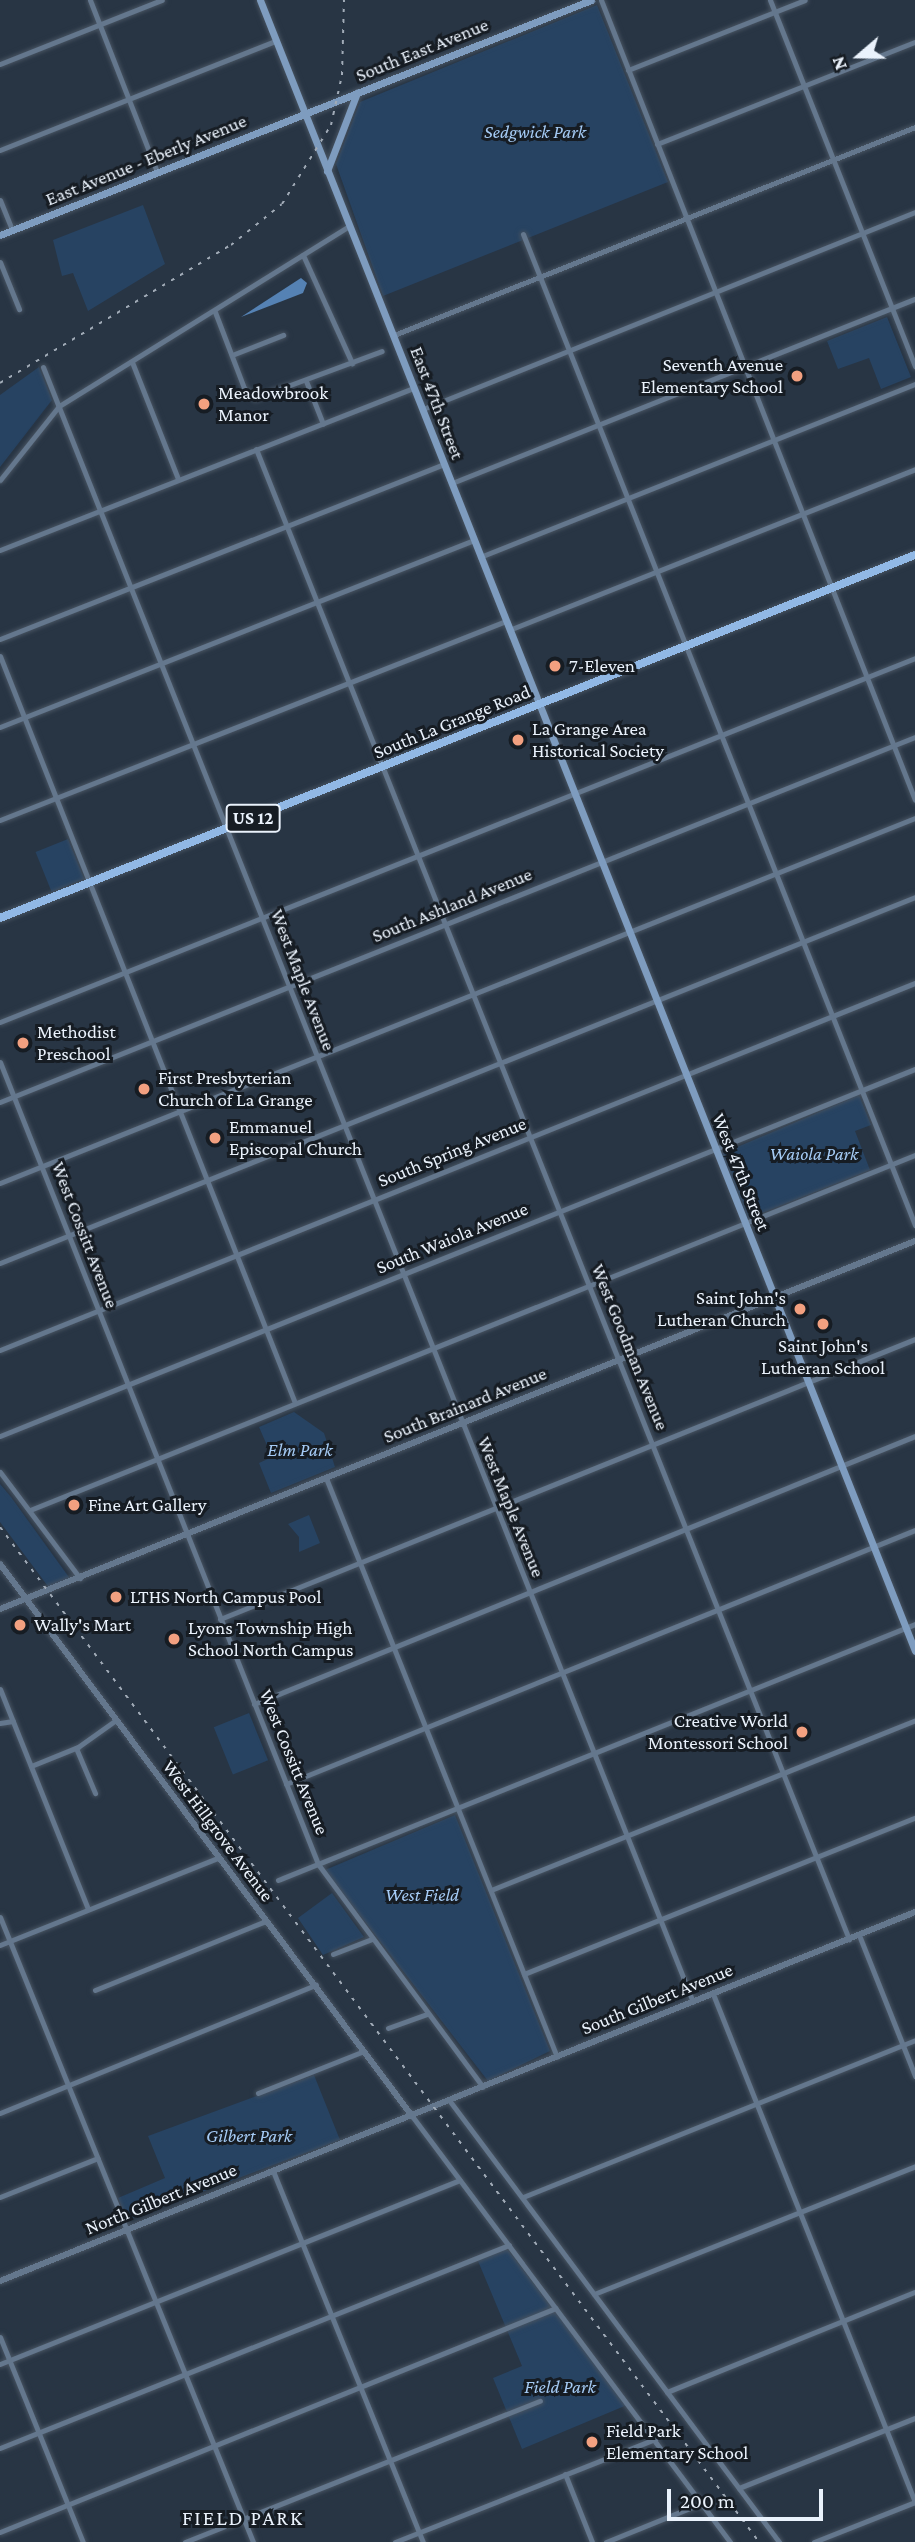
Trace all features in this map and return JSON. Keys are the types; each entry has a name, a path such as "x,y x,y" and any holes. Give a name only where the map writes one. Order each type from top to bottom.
{"main road":[{"name":"East 47th Street","path":"260,0 538,705"},
{"name":"South East Avenue","path":"304,114 591,0"},
{"path":"327,171 358,93"},
{"name":"East Avenue - Eberly Avenue","path":"0,235 304,114"},
{"name":"South La Grange Road","path":"0,918 915,555"},
{"name":"West 47th Street","path":"538,705 915,1651"}],"street":[{"path":"90,0 157,172"},
{"path":"0,64 162,0"},
{"path":"601,0 915,800"},
{"path":"770,0 915,366"},
{"path":"628,70 805,0"},
{"path":"0,150 276,41"},
{"path":"657,144 915,42"},
{"path":"394,335 915,127"},
{"path":"0,200 12,230"},
{"path":"423,409 915,212"},
{"path":"0,480 59,406 215,312 349,226"},
{"path":"523,234 915,1225"},
{"path":"303,255 352,363"},
{"path":"0,262 19,309"},
{"path":"452,483 915,299"},
{"path":"215,312 244,388 255,398 382,351"},
{"path":"232,355 283,335"},
{"path":"132,362 178,479"},
{"name":"West Maple Avenue","path":"43,367 693,2002"},
{"path":"306,381 323,424"},
{"path":"481,557 915,384"},
{"path":"0,550 415,388"},
{"name":"West Goodman Avenue","path":"256,449 849,1939"},
{"path":"0,639 444,464"},
{"path":"509,631 915,469"},
{"path":"0,727 474,540"},
{"path":"0,820 506,621"},
{"path":"0,656 295,1404"},
{"path":"0,1022 915,657"},
{"name":"South Ashland Avenue","path":"0,1102 915,737"},
{"path":"0,1183 915,818"},
{"path":"0,1263 915,897"},
{"name":"South Spring Avenue","path":"0,1350 915,983"},
{"name":"West Cossitt Avenue","path":"0,1062 318,1864 483,2087"},
{"name":"South Waiola Avenue","path":"0,1436 915,1069"},
{"path":"30,1510 915,1155"},
{"name":"South Brainard Avenue","path":"0,1609 915,1241"},
{"path":"220,1619 915,1339"},
{"path":"254,1704 915,1436"},
{"path":"0,1472 80,1578"},
{"path":"326,1478 557,2057"},
{"path":"286,1784 915,1530"},
{"name":"West Hillgrove Avenue","path":"0,1564 412,2116"},
{"path":"278,1880 915,1624"},
{"path":"1,1692 88,1909"},
{"path":"31,1766 76,1748 116,1720"},
{"path":"491,1890 915,1720"},
{"path":"0,1723 13,1721"},
{"path":"76,1748 95,1793"},
{"path":"524,1974 915,1818"},
{"path":"0,1945 217,1858"},
{"name":"South Gilbert Avenue","path":"412,2116 915,1912"},
{"path":"0,1917 253,2542"},
{"path":"95,1990 266,1921"},
{"path":"859,1935 915,2076"},
{"path":"333,1954 372,1939"},
{"path":"0,2113 316,1985"},
{"path":"713,1994 915,2502 814,2542"},
{"path":"388,2028 427,2014"},
{"path":"523,2197 915,2040"},
{"path":"258,2094 364,2051"},
{"path":"449,2100 779,2542"},
{"path":"412,2116 730,2542"},
{"name":"North Gilbert Avenue","path":"0,2281 412,2116"},
{"path":"0,2197 98,2158"},
{"path":"594,2294 915,2166"},
{"path":"273,2171 422,2542"},
{"path":"0,2364 460,2180"},
{"path":"0,2448 509,2245"},
{"path":"667,2392 915,2292"},
{"path":"0,2532 556,2308"},
{"path":"0,2337 83,2542"},
{"path":"185,2542 540,2400"},
{"path":"739,2488 915,2418"},
{"path":"395,2542 654,2439"},
{"path":"565,2474 592,2542"},
{"path":"606,2542 702,2503"}],"green space":[{"name":"Sedgwick Park","path":"597,5 668,182 383,296 336,164 360,102"},
{"path":"143,205 165,264 88,311 73,273 62,276 53,240"},
{"path":"887,317 911,377 881,389 869,358 838,369 827,341"},
{"path":"39,367 52,400 0,467 0,395"},
{"path":"68,839 84,879 52,892 36,852"},
{"name":"Waiola Park","path":"859,1095 871,1125 855,1131 870,1170 747,1219 721,1154"},
{"name":"Elm Park","path":"294,1412 324,1433 335,1467 271,1493 259,1463 272,1457 259,1427"},
{"path":"0,1484 71,1580 50,1589 0,1522"},
{"path":"309,1515 320,1543 299,1552 299,1537 288,1524"},
{"path":"249,1713 268,1760 233,1775 214,1727"},
{"name":"West Field","path":"455,1815 550,2051 488,2081 325,1870"},
{"path":"332,1893 364,1937 323,1955 298,1918"},
{"name":"Gilbert Park","path":"314,2075 340,2140 127,2220 118,2198 165,2178 148,2136"},
{"name":"Field Park","path":"507,2249 627,2405 522,2449 493,2378 522,2366 478,2261"}],"shaded area":[{"path":"301,278 307,283 303,293 241,317"}],"railway":[{"path":"0,383 231,245 282,204 331,125 342,75 344,0"},
{"path":"0,1527 759,2542"}],"place":[{"name":"Seventh Avenue Elementary School","path":"797,376"},
{"name":"Meadowbrook Manor","path":"204,404"},
{"name":"7-Eleven","path":"555,666"},
{"name":"La Grange Area Historical Society","path":"518,740"},
{"name":"Methodist Preschool","path":"23,1043"},
{"name":"First Presbyterian Church of La Grange","path":"144,1089"},
{"name":"Emmanuel Episcopal Church","path":"215,1138"},
{"name":"Saint John's Lutheran Church","path":"800,1309"},
{"name":"Saint John's Lutheran School","path":"823,1324"},
{"name":"Fine Art Gallery","path":"74,1505"},
{"name":"LTHS North Campus Pool","path":"116,1597"},
{"name":"Wally's Mart","path":"20,1625"},
{"name":"Lyons Township High School North Campus","path":"174,1639"},
{"name":"Creative World Montessori School","path":"802,1732"},
{"name":"Field Park Elementary School","path":"592,2442"}],"district":[{"name":"FIELD PARK","path":"243,2518"}]}
